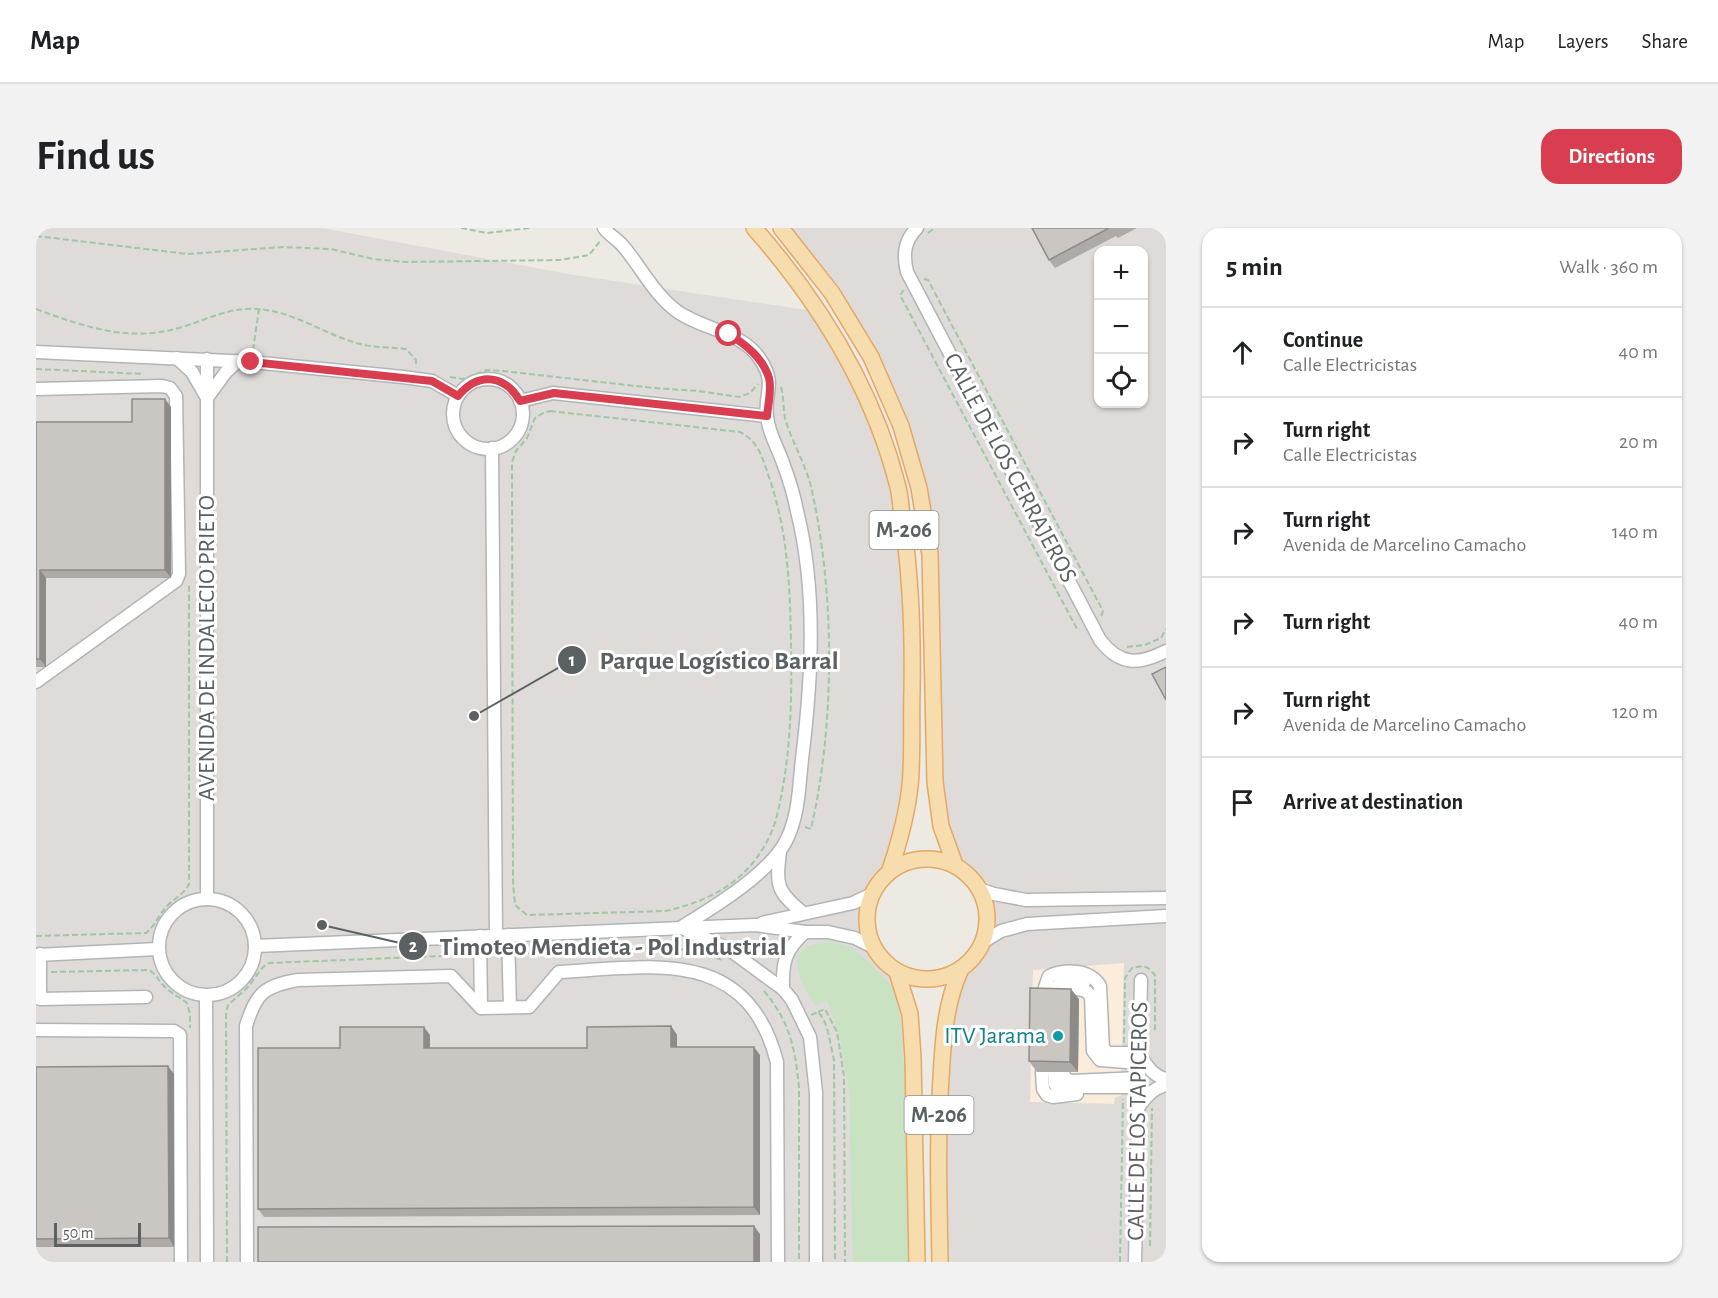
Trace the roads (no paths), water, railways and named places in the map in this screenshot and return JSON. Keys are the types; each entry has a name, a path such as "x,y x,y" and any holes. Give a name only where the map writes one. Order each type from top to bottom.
{"main road":[{"name":"M-206","path":"754,228 819,312 855,370 881,432 898,489 908,554 912,670 910,786 897,849 890,870 879,881 867,911 868,933 884,963 897,972 910,1014 917,1262"},
{"name":"M-206","path":"781,228 832,293 871,357 901,426 919,488 930,554 935,782 941,826 956,865 980,888 986,906 988,923 983,942 973,959 960,971 952,988 946,1014 939,1113 940,1262"},
{"path":"890,870 911,860 934,858 956,865"},
{"path":"897,972 917,980 939,979 960,971"}],"street":[{"name":"CALLE DE LOS CERRAJEROS","path":"921,231 911,234 906,245 904,259 907,272 1100,640 1108,651 1120,658 1132,661 1144,661 1166,651"},
{"path":"605,234 622,244 660,294 677,311 695,321 729,334 745,344 759,359 770,380 767,416 797,510 804,540 810,604 808,712 793,824 780,851 755,876 724,901 680,928"},
{"path":"36,352 207,359 417,379 432,381 458,396"},
{"path":"177,358 187,366 207,398 219,381 245,362"},
{"name":"AVENIDA DE INDALECIO PRIETO","path":"207,359 207,899"},
{"path":"496,380 506,384 515,391 520,401 523,413 520,426 514,437 504,445 481,448 462,437 456,428 453,417 454,406 465,387 474,381 496,380"},
{"path":"36,389 162,386 170,388 176,396 179,574 176,581 36,682"},
{"path":"520,401 554,393 767,416"},
{"path":"492,448 502,935 509,954 510,1008"},
{"path":"780,851 777,878 784,898 802,913"},
{"path":"980,888 994,894 1026,900 1166,898"},
{"path":"755,925 853,903 872,894"},
{"path":"207,899 225,903 240,913 248,922 255,946 250,967 237,985 206,996 194,994 173,982 160,961 158,949 159,936 172,913 182,905 194,900 207,899"},
{"path":"983,942 1001,931 1027,924 1166,916"},
{"path":"255,946 755,925 805,932 828,932 855,938 875,948"},
{"path":"680,928 727,948 783,989 802,1018 810,1037 816,1093 816,1262"},
{"path":"783,989 786,954 792,943 805,932"},
{"path":"480,936 481,1008"},
{"path":"146,997 40,999 38,954 158,949"},
{"path":"247,1262 246,1026 252,1006 263,992 276,984 298,980 451,976 481,1008 529,1007 559,972 649,967 692,970 731,987 746,1000 760,1018 771,1039 777,1062 778,1262"},
{"path":"1140,1057 1100,1060 1093,1051 1091,996 1086,991 1072,988 1054,999 1045,987 1049,976 1058,972 1074,972 1096,979 1100,986 1103,1049 1109,1053 1140,1057 1158,1077 1166,1079"},
{"name":"CALLE DE LOS TAPICEROS","path":"1135,1262 1141,980"},
{"path":"206,996 207,1262"},
{"path":"36,1030 174,1031 180,1035 181,1262"},
{"path":"1053,1072 1072,1081 1140,1083 1098,1089 1057,1087 1054,1084 1053,1072"},
{"path":"1139,1106 1158,1087 1166,1085"}],"place":[{"name":"Parque Logístico Barral","path":"474,716"},
{"name":"Timoteo Mendieta - Pol Industrial","path":"322,925"},
{"name":"ITV Jarama","path":"1058,1036"}]}
